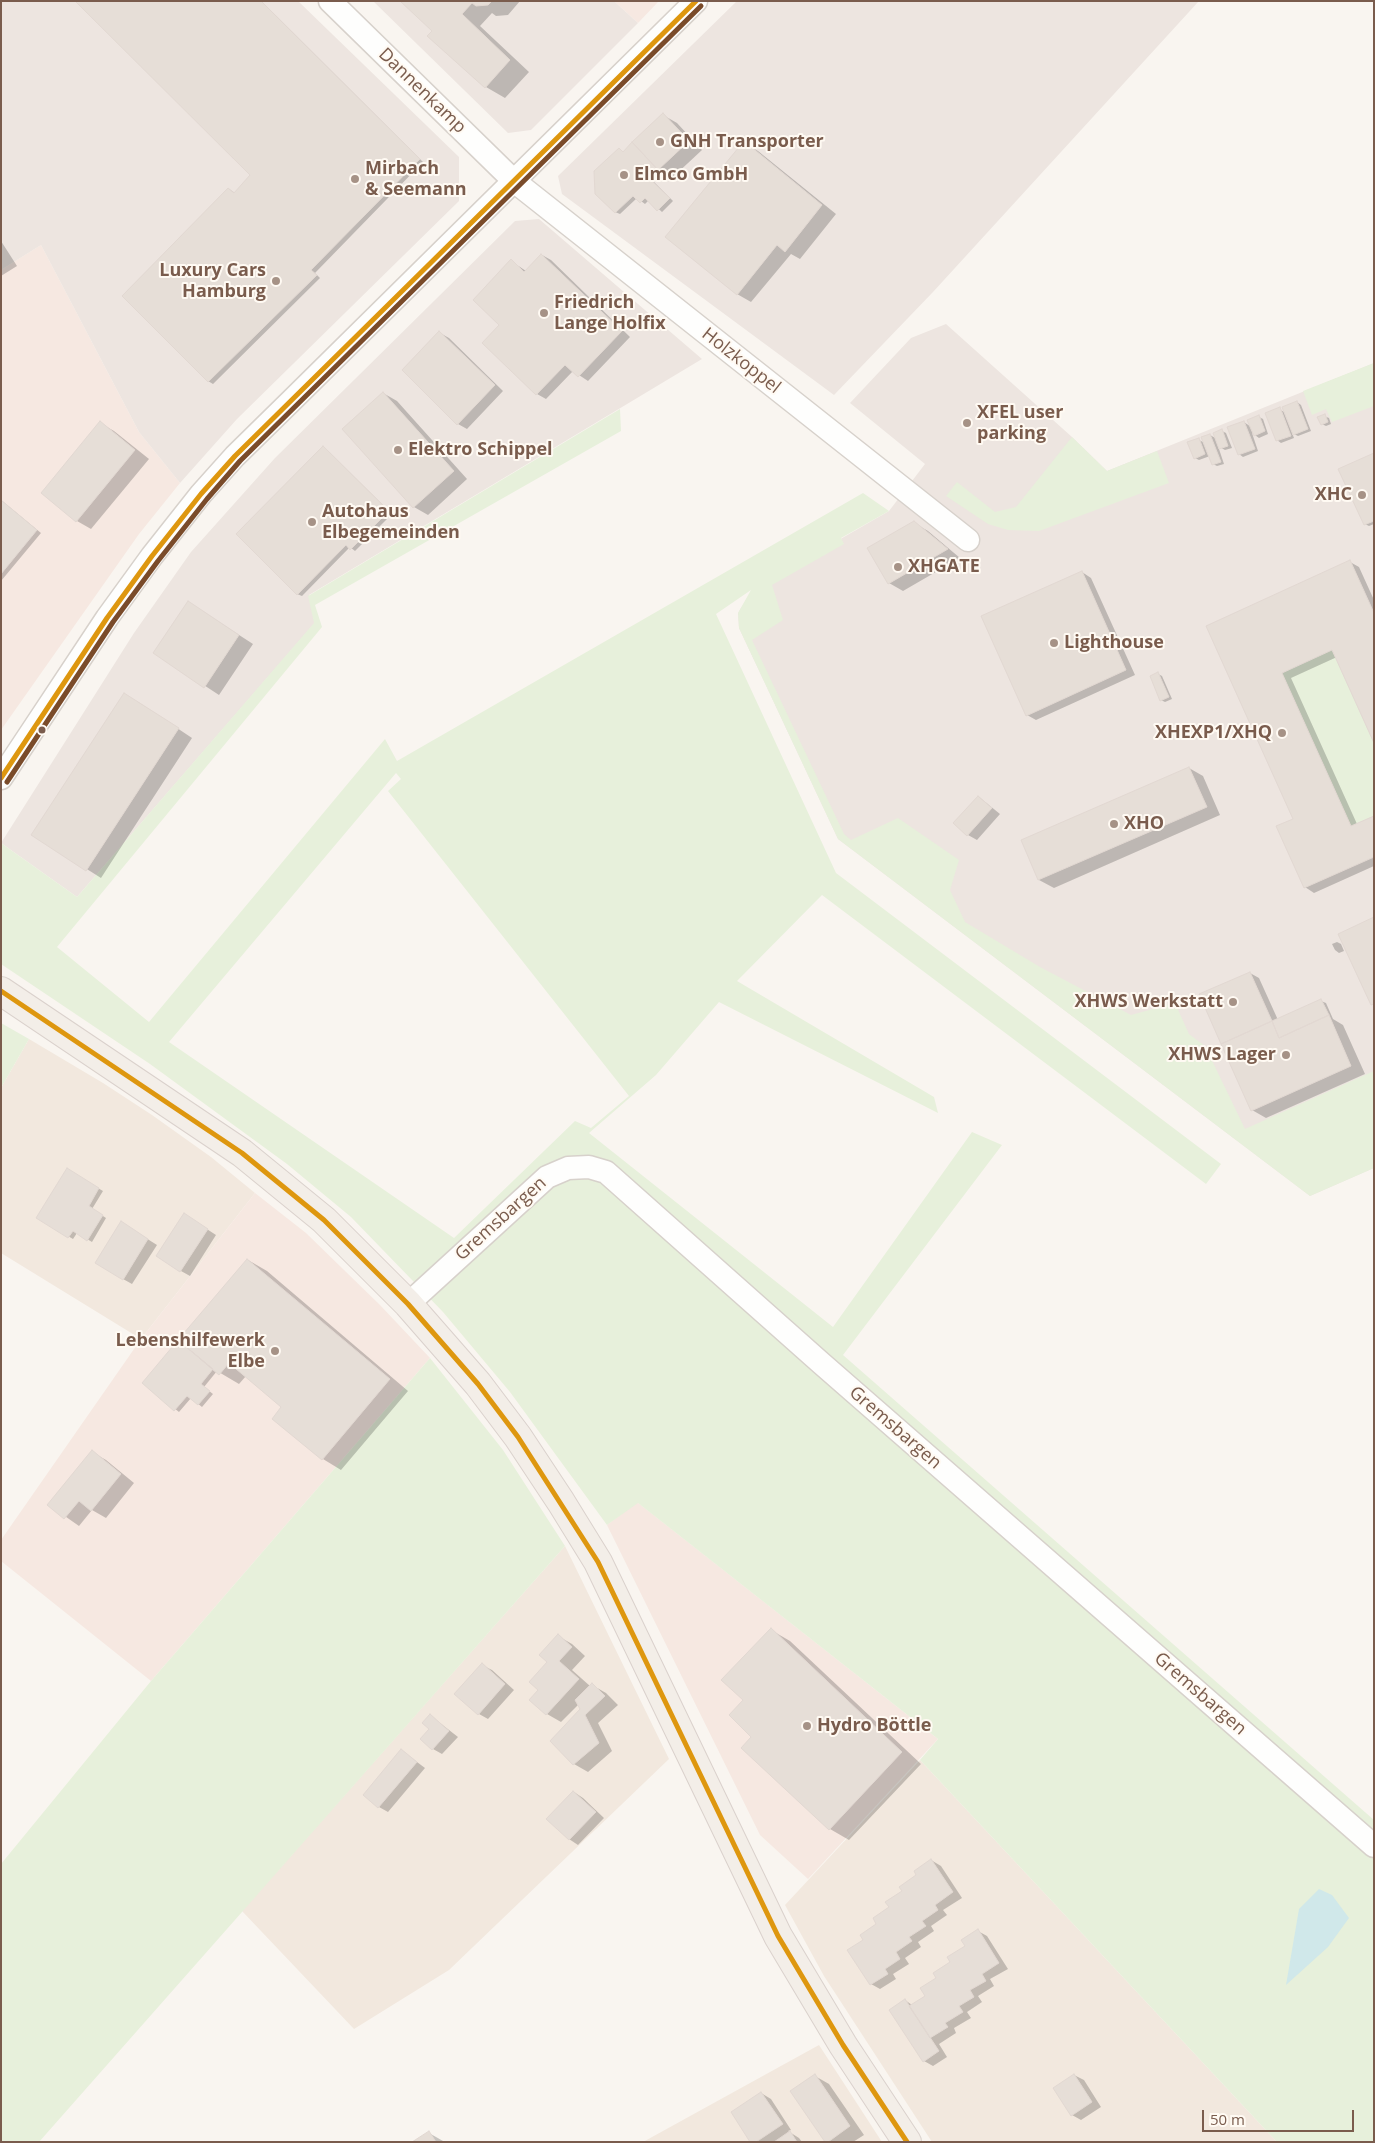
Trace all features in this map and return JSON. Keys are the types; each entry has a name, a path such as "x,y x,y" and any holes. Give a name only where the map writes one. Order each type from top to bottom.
{"main road":[{"path":"1,991 242,1152 324,1220 408,1304 478,1384 518,1437 598,1562 778,1936 843,2045 907,2142"}],"street":[{"name":"Dannenkamp","path":"330,1 514,181"},
{"path":"1,778 107,618 152,556 201,494 283,408 696,1"},
{"name":"Holzkoppel","path":"514,181 968,540"},
{"name":"Gremsbargen","path":"408,1304 547,1177 568,1168 589,1167 606,1172 821,1363 1374,1846"}],"shaded area":[{"path":"1,1 298,1 459,157 459,201 237,419 180,483 139,432 41,245 1,270"},
{"path":"373,1 614,1 638,23 531,130 508,133"},
{"path":"614,1 659,1 638,23"},
{"path":"737,1 1199,1 933,292 834,395 562,194 558,176"},
{"path":"539,219 702,359 309,595 315,623 77,897 1,843 134,633 191,552 275,458 515,221"},
{"path":"41,245 139,432 180,483 139,534 1,730 1,270"},
{"path":"946,324 1072,437 1107,471 1374,363 1374,1168 1310,1196 838,839 739,628 738,613 752,590 889,511 925,464 850,403 911,338"},
{"path":"29,1039 152,1115 211,1157 255,1193 141,1339 1,1253 1,1088"},
{"path":"255,1193 306,1233 380,1305 430,1358 151,1681 1,1561 1,1540 141,1339"},
{"path":"637,1502 938,1739 808,1879 760,1835 607,1525"},
{"path":"565,1546 669,1759 449,1970 354,2029 242,1911"},
{"path":"920,1760 1277,2142 932,2142 824,1976 785,1905"},
{"path":"819,2045 882,2142 643,2142"}],"green space":[{"path":"1374,363 1374,406 1332,422 1326,409 1312,415 1303,391"},
{"path":"620,409 621,431 315,605 322,627 57,947 149,1022 385,739 397,761 863,493 889,511 841,538 844,544 772,585 783,620 752,640 844,834 851,840 898,818 959,860 950,890 965,922 1040,967 1131,1015 1175,1003 1189,1034 1205,1046 1245,1129 1374,1071 1374,1168 1310,1196 838,839 739,628 738,613 751,590 716,614 836,873 1221,1164 1206,1184 822,895 737,981 934,1097 938,1113 719,1002 656,1075 589,1133 833,1327 972,1132 1002,1145 843,1355 1374,1820 1374,2142 1277,2142 920,1760 938,1739 638,1503 607,1525 510,1392 443,1312 351,1217 287,1164 150,1064 1,964 1,843 77,897 314,623 308,596","holes":["396,773 401,779 388,791 629,1096 591,1128 575,1121 454,1238 169,1042"]},
{"path":"1072,437 1107,471 1157,451 1169,483 1039,531 1008,530 988,524 946,496 957,482 995,512 1016,507"},
{"path":"1332,650 1374,743 1374,816 1351,826 1282,673"},
{"path":"1,1023 29,1039 1,1088"},
{"path":"430,1358 503,1450 565,1546 39,2142 1,2142 1,1864 151,1681"}],"water":[{"path":"1319,1889 1332,1895 1349,1918 1328,1947 1286,1985 1299,1909"}],"building":[{"path":"75,1 261,1 420,159 311,270 317,275 208,382 122,296 228,188 234,193 250,175"},
{"path":"400,1 492,1 488,5 476,6 472,3 462,14 510,60 485,88 427,36 432,31"},
{"name":"GNH Transporter","path":"663,113 689,141 658,170 632,142"},
{"path":"744,141 822,205 785,252 777,245 737,295 665,237"},
{"name":"Elmco GmbH","path":"632,142 658,170 650,179 670,198 657,211 645,198 640,203 633,196 615,213 595,194 594,171 619,148 623,152"},
{"name":"Friedrich Lange Holfix","path":"541,254 622,331 578,377 565,365 536,395 482,343 499,325 473,300 511,259 524,272"},
{"path":"439,331 495,385 457,425 402,370"},
{"name":"Elektro Schippel","path":"383,392 454,471 413,508 342,429"},
{"path":"1297,401 1308,429 1293,435 1282,407"},
{"path":"1280,407 1291,436 1276,441 1265,413"},
{"path":"1325,414 1328,422 1321,425 1317,417"},
{"path":"1259,415 1265,431 1254,436 1247,420"},
{"path":"100,421 135,450 76,522 41,493"},
{"path":"1244,421 1255,449 1238,455 1227,427"},
{"path":"1222,429 1228,446 1219,449 1213,433"},
{"path":"1210,434 1221,462 1212,465 1201,437"},
{"path":"1199,438 1205,454 1194,459 1187,442"},
{"name":"Autohaus Elbegemeinden","path":"323,446 389,511 350,550 346,545 297,595 236,534"},
{"name":"XHC","path":"1374,453 1374,521 1364,525 1338,469"},
{"path":"1,500 37,530 1,574"},
{"name":"XHGATE","path":"914,521 948,549 888,584 867,548"},
{"name":"XHEXP1/XHQ","path":"1350,560 1374,613 1374,743 1332,650 1282,673 1351,826 1374,816 1374,857 1304,888 1276,826 1293,819 1206,626"},
{"name":"Lighthouse","path":"1082,571 1126,670 1026,716 981,616"},
{"path":"188,601 239,635 204,688 153,653"},
{"path":"1158,672 1169,697 1160,701 1150,676"},
{"path":"124,693 179,728 86,871 31,835"},
{"name":"XHO","path":"1189,767 1207,807 1038,880 1021,840"},
{"path":"978,796 992,808 967,836 953,823"},
{"path":"1374,917 1374,1004 1371,1005 1338,934"},
{"name":"XHWS Werkstatt","path":"1250,972 1272,1021 1221,1044 1199,994"},
{"path":"1321,999 1329,1015 1279,1038 1272,1021"},
{"name":"XHWS Lager","path":"1329,1015 1351,1066 1251,1111 1221,1044 1272,1021 1279,1038"},
{"path":"67,1168 99,1188 89,1206 103,1215 87,1241 73,1231 68,1238 36,1218"},
{"path":"184,1213 208,1229 180,1272 156,1256"},
{"path":"121,1221 148,1239 123,1280 95,1263"},
{"name":"Lebenshilfewerk Elbe","path":"247,1259 390,1379 322,1460 272,1419 281,1407 229,1363 219,1375 178,1340"},
{"path":"178,1340 213,1369 201,1384 210,1391 198,1405 187,1396 174,1411 142,1383"},
{"path":"92,1450 121,1474 91,1511 79,1501 64,1519 47,1505"},
{"name":"Hydro Böttle","path":"771,1628 902,1752 829,1830 741,1748 751,1737 729,1715 743,1700 721,1680"},
{"path":"558,1634 572,1647 559,1661 579,1679 546,1715 529,1700 538,1690 529,1682 547,1662 539,1655"},
{"path":"482,1663 505,1684 478,1715 454,1694"},
{"path":"592,1683 605,1696 585,1715 599,1743 573,1765 550,1741 580,1709 575,1700"},
{"path":"430,1714 449,1731 432,1750 420,1739 429,1729 422,1723"},
{"path":"401,1749 417,1762 378,1808 363,1795"},
{"path":"573,1791 596,1812 569,1840 546,1819"},
{"path":"931,1859 953,1892 935,1905 938,1910 922,1921 926,1926 909,1937 912,1941 896,1952 900,1959 885,1969 888,1974 870,1985 847,1950 863,1940 860,1935 876,1924 873,1918 889,1907 885,1902 902,1891 899,1887 916,1875 914,1871"},
{"path":"978,1929 999,1963 982,1974 986,1981 970,1990 974,1997 959,2006 963,2012 945,2023 948,2027 930,2038 909,2006 925,1996 920,1988 936,1978 933,1973 950,1962 947,1957 965,1946 961,1940"},
{"path":"905,1999 939,2051 923,2062 889,2010"},
{"path":"815,2074 850,2126 828,2142 825,2142 790,2091"},
{"path":"1074,2074 1092,2102 1071,2116 1053,2088"},
{"path":"761,2092 783,2124 756,2142 750,2142 731,2112"},
{"path":"429,2131 436,2142 412,2142"},
{"path":"790,2131 797,2142 774,2142"}],"transit line":[{"path":"1,778 107,618 152,556 201,494 235,456 696,1"},
{"path":"7,782 113,622 158,561 240,461 701,6"},
{"path":"1,991 242,1153 324,1220 408,1304 478,1384 518,1437 598,1562 778,1936 843,2045 907,2142"}],"place":[{"name":"GNH Transporter","path":"660,142"},
{"name":"Elmco GmbH","path":"624,175"},
{"name":"Mirbach & Seemann","path":"355,179"},
{"name":"Luxury Cars Hamburg","path":"276,281"},
{"name":"Friedrich Lange Holfix","path":"544,313"},
{"name":"XFEL user parking","path":"967,423"},
{"name":"Elektro Schippel","path":"398,450"},
{"name":"XHC","path":"1362,495"},
{"name":"Autohaus Elbegemeinden","path":"312,522"},
{"name":"XHGATE","path":"898,567"},
{"name":"Lighthouse","path":"1054,643"},
{"name":"XHEXP1/XHQ","path":"1282,733"},
{"name":"XHO","path":"1114,824"},
{"name":"XHWS Werkstatt","path":"1233,1002"},
{"name":"XHWS Lager","path":"1286,1055"},
{"name":"Lebenshilfewerk Elbe","path":"275,1351"},
{"name":"Hydro Böttle","path":"807,1726"}]}
